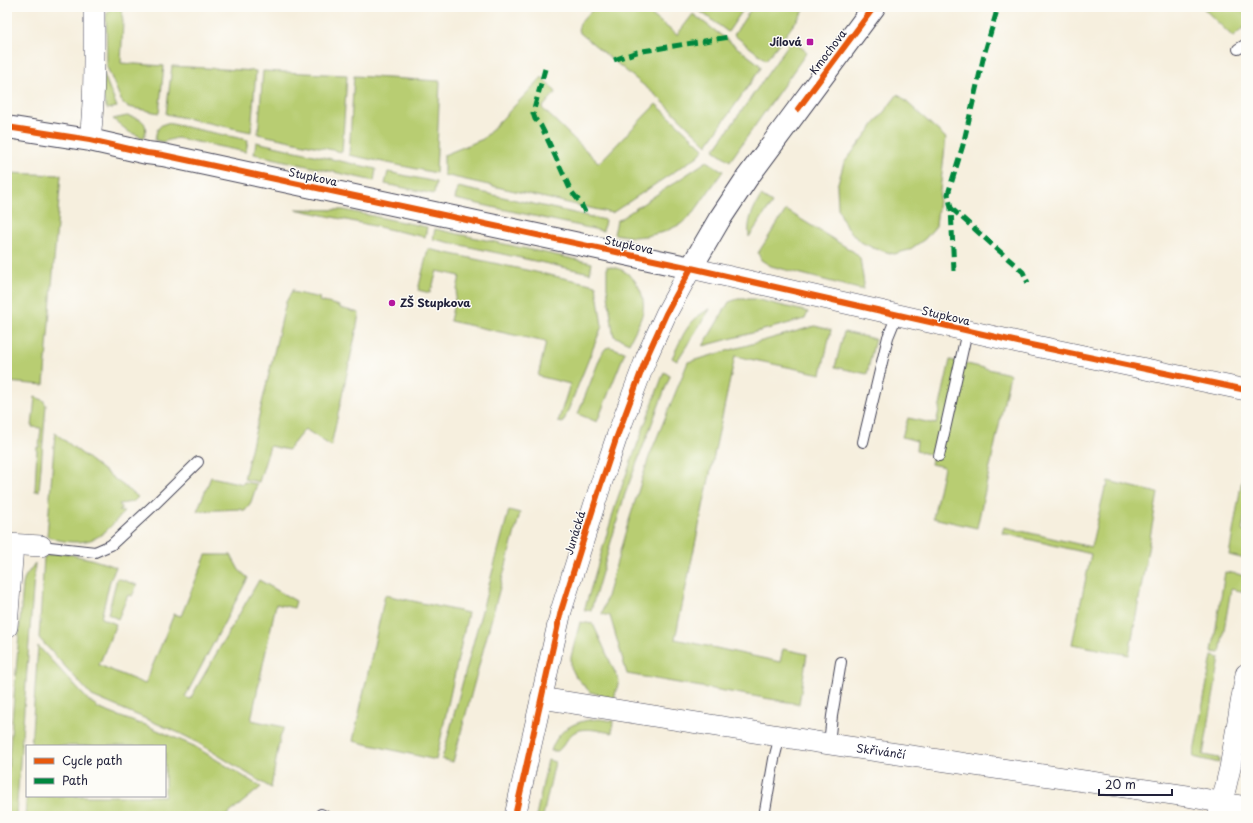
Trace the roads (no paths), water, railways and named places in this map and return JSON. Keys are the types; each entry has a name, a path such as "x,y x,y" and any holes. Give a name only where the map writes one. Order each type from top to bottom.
{"street":[{"path":"90,140 94,78 93,7"},
{"name":"Kmochova","path":"691,268 718,220 747,178 874,7"},
{"name":"Stupkova","path":"7,127 90,140 691,268 967,331 1246,390"},
{"name":"Junácká","path":"515,816 561,611 616,439 647,356 666,314 691,268"},
{"path":"7,627 10,544 40,546"},
{"path":"1220,809 1230,768 1246,674"},
{"name":"Skřivánčí","path":"541,698 829,744 1187,796 1220,809 1246,807"}],"lane":[{"path":"863,442 888,337 897,315"},
{"path":"939,456 967,331"},
{"path":"40,546 95,552 111,545 198,462"},
{"path":"829,744 841,662"},
{"path":"764,816 774,759 780,736"}],"place":[{"name":"Jílová","path":"810,42"},
{"name":"ZŠ Stupkova","path":"392,303"}]}
